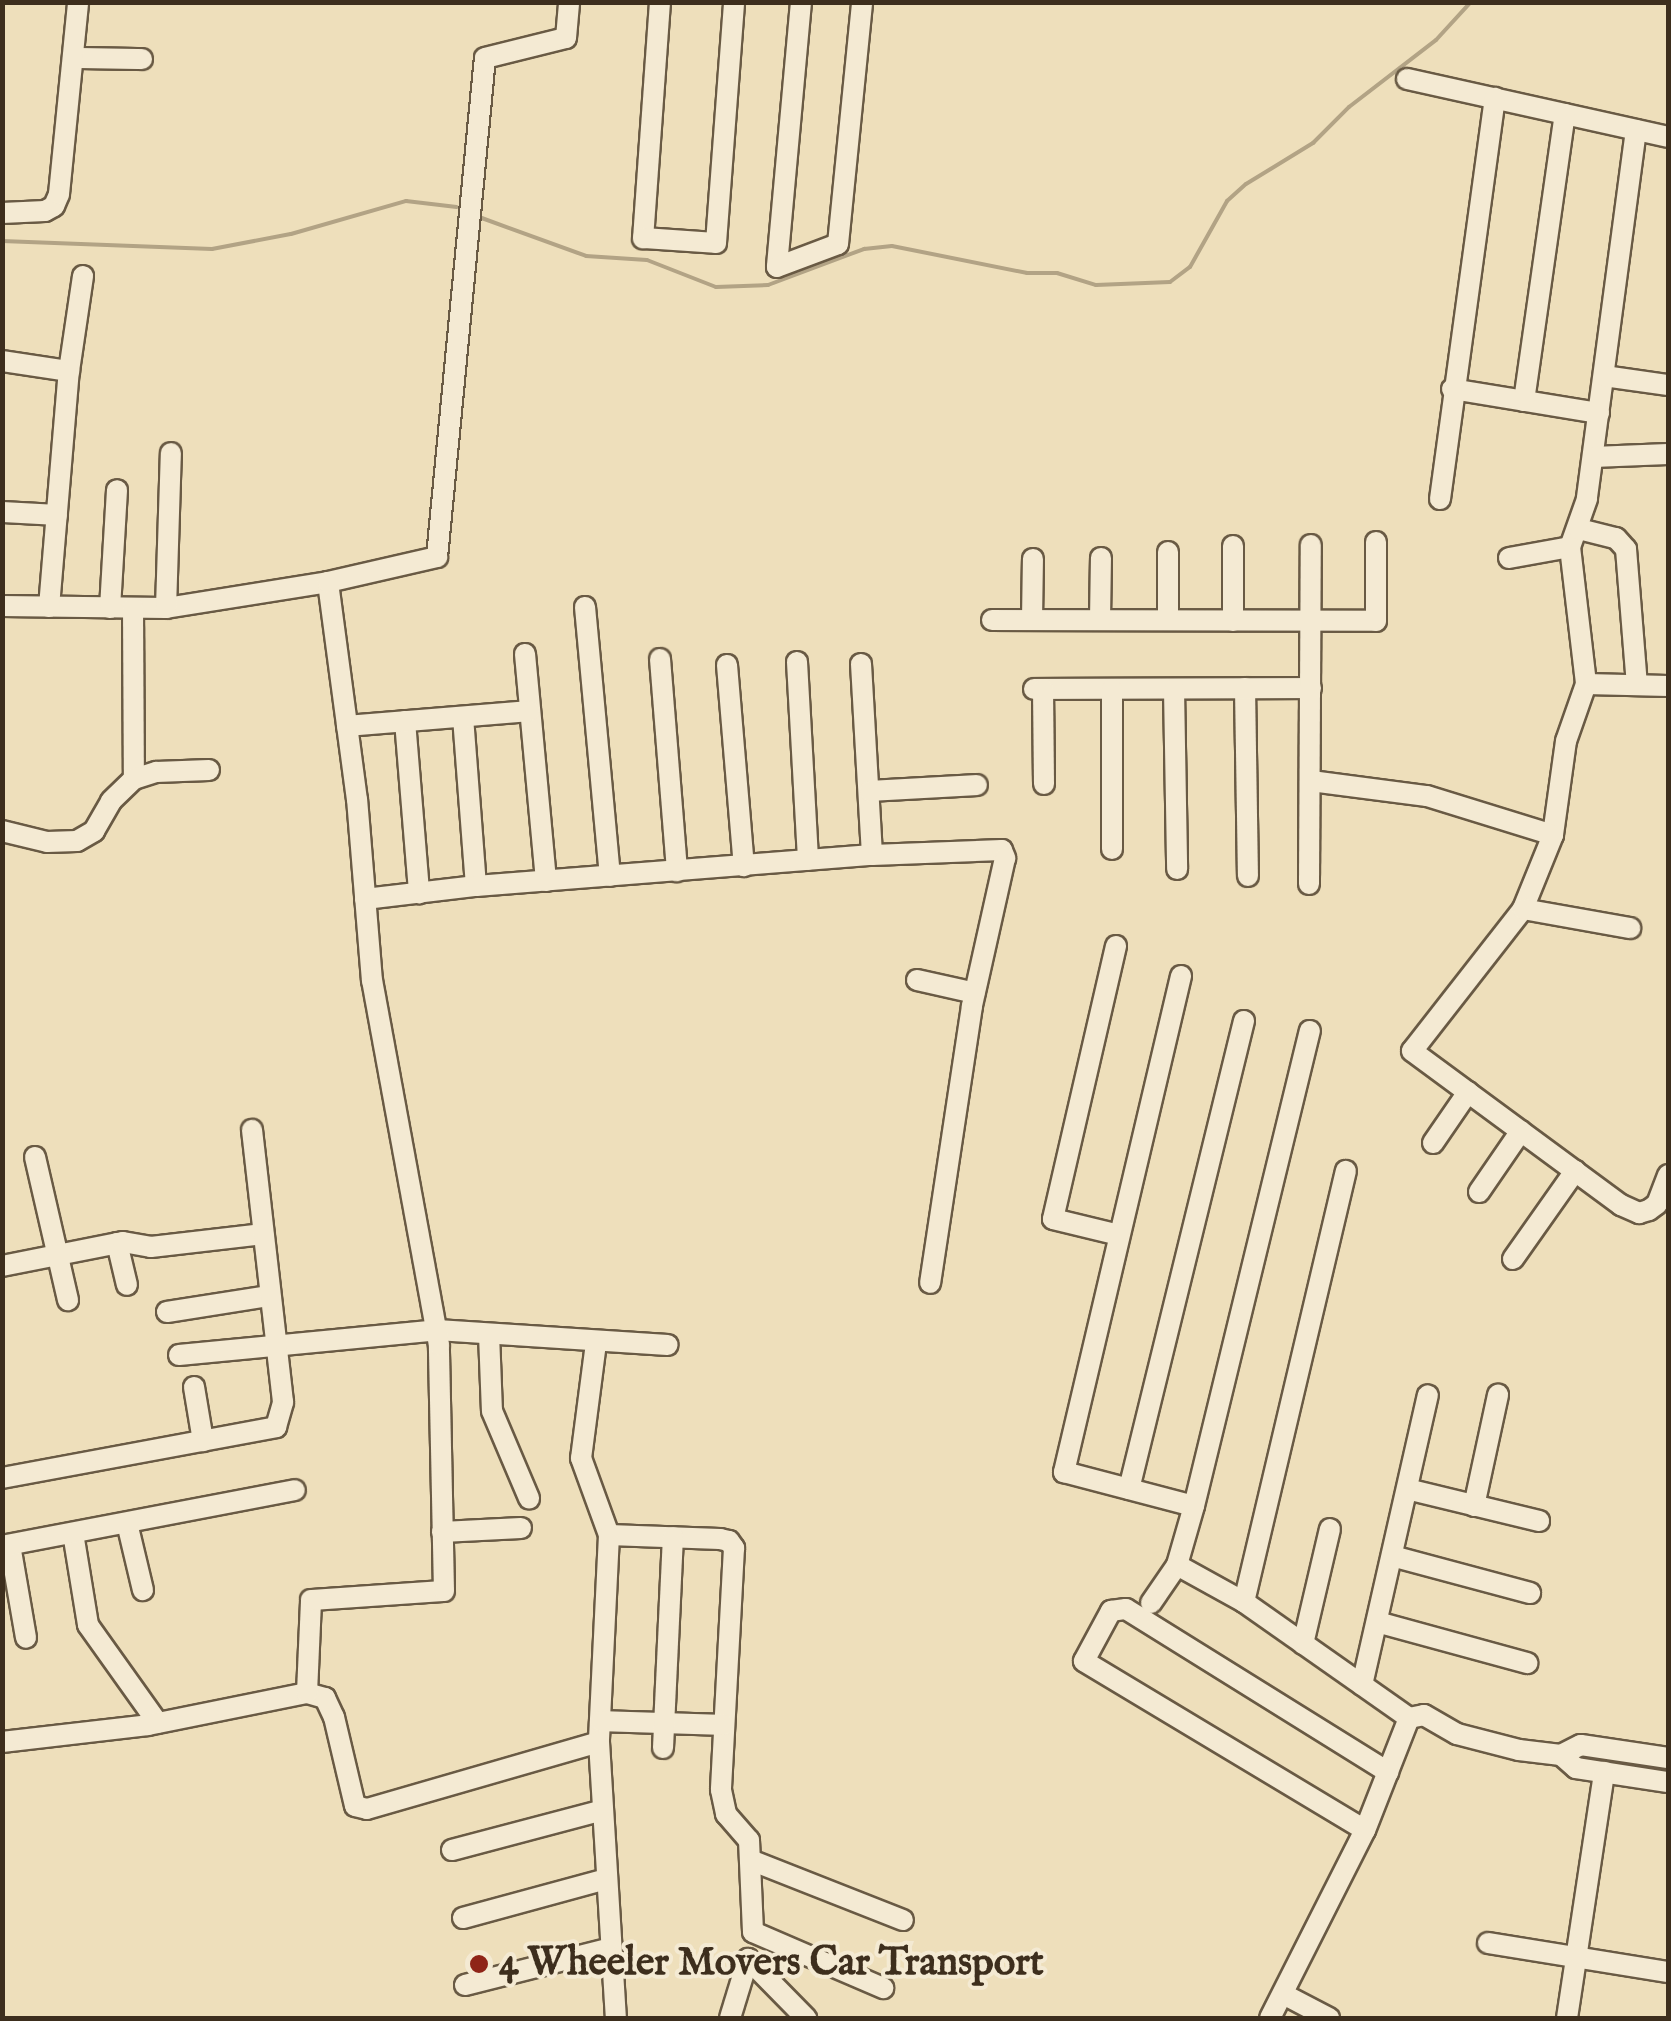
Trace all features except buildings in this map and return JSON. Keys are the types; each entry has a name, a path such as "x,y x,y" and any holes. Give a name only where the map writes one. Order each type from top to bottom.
{"street":[{"path":"2,213 45,211 54,206 75,58 78,2"},
{"path":"2,606 166,608 328,582 436,557 485,58 566,38 569,2"},
{"path":"660,2 643,238 716,242 734,2"},
{"path":"801,2 777,267 838,244 862,2"},
{"path":"75,58 142,59"},
{"path":"1407,79 1668,137"},
{"path":"1440,499 1452,388 1495,98"},
{"path":"1524,401 1565,114"},
{"path":"1636,130 1593,458 1575,538 1586,684 1566,741 1553,835 1523,909 1412,1051 1620,1205 1639,1212 1657,1204 1668,1175"},
{"path":"49,607 70,371 83,276"},
{"path":"2,361 70,371"},
{"path":"1604,376 1668,385"},
{"path":"1452,388 1599,414"},
{"path":"166,608 171,452"},
{"path":"1593,458 1668,454"},
{"path":"110,608 117,490"},
{"path":"2,512 57,515"},
{"path":"1508,558 1575,538 1616,538 1626,550 1637,685"},
{"path":"992,620 1376,620 1376,542"},
{"path":"1309,884 1311,545"},
{"path":"1234,546 1234,620"},
{"path":"1168,552 1168,620"},
{"path":"1100,558 1100,620"},
{"path":"1032,620 1033,559"},
{"path":"307,1693 311,1600 444,1592 437,1330 372,981 328,582"},
{"path":"585,607 610,876"},
{"path":"133,608 134,779"},
{"path":"525,654 546,881"},
{"path":"660,659 677,871"},
{"path":"797,662 808,860"},
{"path":"861,664 872,855"},
{"path":"727,666 744,866"},
{"path":"1586,684 1668,686"},
{"path":"1245,688 1248,876"},
{"path":"1044,784 1038,689 1311,688"},
{"path":"1112,689 1112,849"},
{"path":"1174,689 1177,869"},
{"path":"346,726 529,711"},
{"path":"463,718 476,886"},
{"path":"406,721 418,893"},
{"path":"2,831 47,842 77,841 94,831 110,802 134,779 156,772 209,770"},
{"path":"1311,781 1427,796 1553,835"},
{"path":"870,791 976,785"},
{"path":"365,899 476,886 872,855 1002,850 1005,858 975,993 930,1283"},
{"path":"1523,909 1630,928"},
{"path":"1116,946 1053,1219 1119,1235"},
{"path":"1181,976 1064,1472 1194,1506"},
{"path":"916,980 975,993"},
{"path":"1129,1489 1244,1022"},
{"path":"1152,1603 1177,1566 1194,1506 1310,1031"},
{"path":"1433,1143 1468,1092"},
{"path":"2,1478 276,1427 283,1402 252,1130"},
{"path":"1479,1192 1522,1132"},
{"path":"35,1157 68,1300"},
{"path":"1244,1602 1346,1170"},
{"path":"1513,1259 1575,1171"},
{"path":"2,1266 117,1243 151,1246 263,1234"},
{"path":"117,1243 127,1285"},
{"path":"167,1312 268,1296"},
{"path":"179,1355 437,1330 668,1345"},
{"path":"489,1334 492,1411 529,1498"},
{"path":"596,1342 581,1458 608,1535 600,1732 613,2018"},
{"path":"194,1387 203,1441"},
{"path":"1362,1685 1428,1395"},
{"path":"1474,1506 1498,1395"},
{"path":"1407,1489 1538,1522"},
{"path":"26,1638 6,1546 296,1490"},
{"path":"127,1522 142,1590"},
{"path":"442,1532 522,1528"},
{"path":"1303,1644 1330,1529"},
{"path":"73,1533 88,1626 158,1722"},
{"path":"608,1535 720,1539 734,1548 721,1790 726,1814 749,1840 753,1861 753,1932 884,1988"},
{"path":"663,1748 673,1538"},
{"path":"1392,1556 1530,1594"},
{"path":"1177,1566 1244,1602 1409,1718 1424,1715 1478,1740 1561,1755 1576,1768 1668,1782"},
{"path":"1365,1830 1086,1664 1083,1656 1112,1611 1126,1609 1388,1772"},
{"path":"1377,1622 1528,1663"},
{"path":"2,1742 158,1722 307,1693 325,1698 356,1806 368,1810 600,1732 664,1722 724,1725"},
{"path":"1270,2018 1365,1830 1409,1718"},
{"path":"1561,1755 1581,1745 1668,1755"},
{"path":"1568,2018 1604,1772"},
{"path":"452,1850 603,1810"},
{"path":"753,1861 903,1920"},
{"path":"463,1918 607,1879"},
{"path":"1488,1943 1668,1972"},
{"path":"465,1985 611,1948"},
{"path":"730,2018 748,1959 806,2018"},
{"path":"1282,1994 1329,2018"}],"waterway":[{"path":"479,217 586,256 647,260 716,287 768,285 864,249 892,246 1027,273 1057,273 1096,285 1170,282 1190,267 1227,201 1246,184 1313,143 1349,107 1436,40 1471,2"},
{"path":"2,241 212,249 291,234 406,201 457,207"}],"place":[{"name":"4 Wheeler Movers Car Transport","path":"479,1964"}]}
